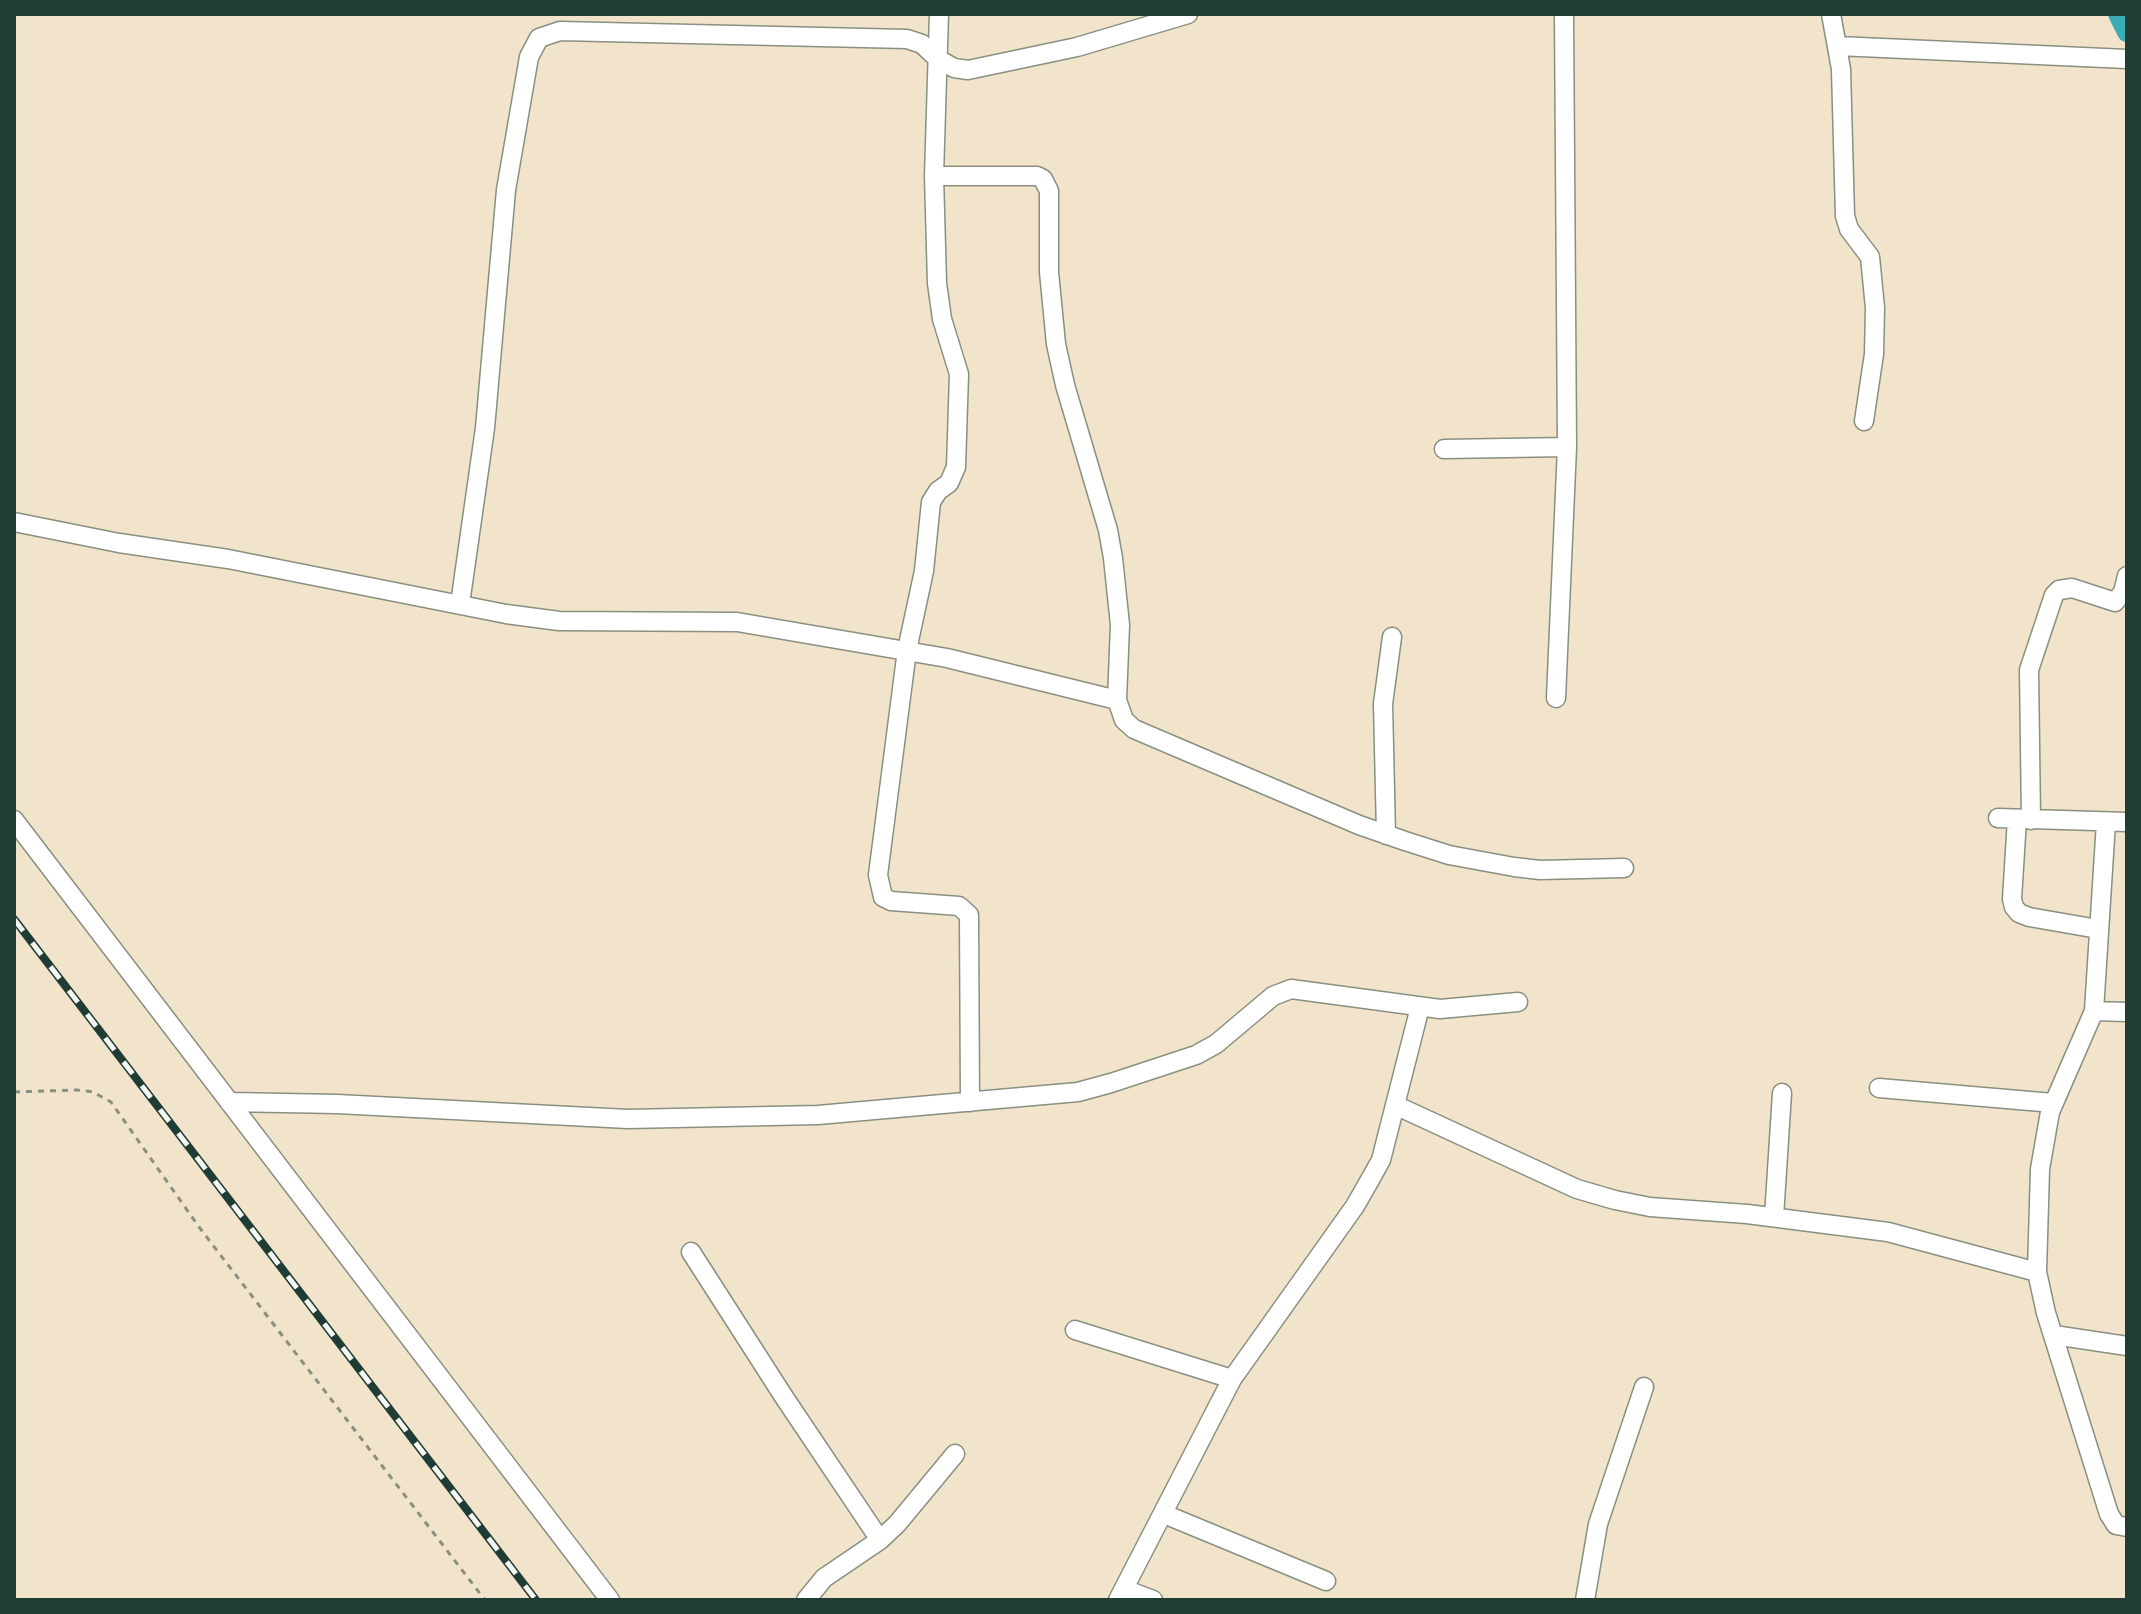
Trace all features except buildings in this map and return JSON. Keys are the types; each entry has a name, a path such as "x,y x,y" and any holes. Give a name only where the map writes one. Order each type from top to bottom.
{"street":[{"path":"939,14 934,176 939,305 959,374 956,467 949,483 938,491 931,502 924,571 907,650 878,875 883,897 891,901 959,906 969,915 970,1102"},
{"path":"460,604 485,428 506,190 529,57 539,38 560,31 907,39 922,44 954,68 968,70 1077,47 1188,14"},
{"path":"1556,698 1567,447 1564,14"},
{"path":"1831,14 1838,46 1843,102 1845,216 1849,229 1870,257 1875,308 1874,354 1864,421"},
{"path":"1838,46 2127,59"},
{"path":"934,176 1037,176 1043,179 1049,191 1049,272 1056,344 1108,530 1120,625 1117,700 1124,720 1134,729 1386,835 1449,855 1540,870 1624,868"},
{"path":"1444,449 1567,447"},
{"path":"14,522 119,543 228,559 506,614 559,621 747,623 907,650 1117,700"},
{"path":"2098,929 2029,917 2014,907 2012,899 2024,820 2029,670 2054,595 2059,590 2072,588 2115,602 2123,592 2127,576"},
{"path":"1386,835 1383,704 1392,637"},
{"path":"1998,818 2127,822"},
{"path":"14,820 610,1600"},
{"path":"2106,822 2094,1011 2053,1103 2040,1169 2037,1272 2109,1514 2116,1525 2127,1527"},
{"path":"229,1102 337,1104 628,1119 818,1115 1078,1092 1175,1063 1216,1044 1273,996 1291,989 1420,1007 1456,1009 1518,1002"},
{"path":"1153,1600 1121,1595 1232,1379 1366,1188 1381,1160 1420,1007"},
{"path":"2094,1011 2127,1012"},
{"path":"1879,1088 2053,1103"},
{"path":"1774,1217 1782,1093"},
{"path":"1395,1105 1577,1189 1615,1200 1650,1207 1774,1217 1888,1232 2037,1272"},
{"path":"691,1252 880,1540"},
{"path":"1075,1330 1232,1379"},
{"path":"2054,1335 2127,1346"},
{"path":"1585,1600 1598,1524 1644,1387"},
{"path":"806,1600 831,1573 880,1540 897,1524 955,1454"},
{"path":"1164,1514 1326,1581"}],"path":[{"path":"14,1092 77,1090 93,1092 111,1102 226,1263 485,1600"}],"waterway":[{"path":"2118,14 2127,32"}],"railway":[{"path":"14,919 536,1600"}]}
